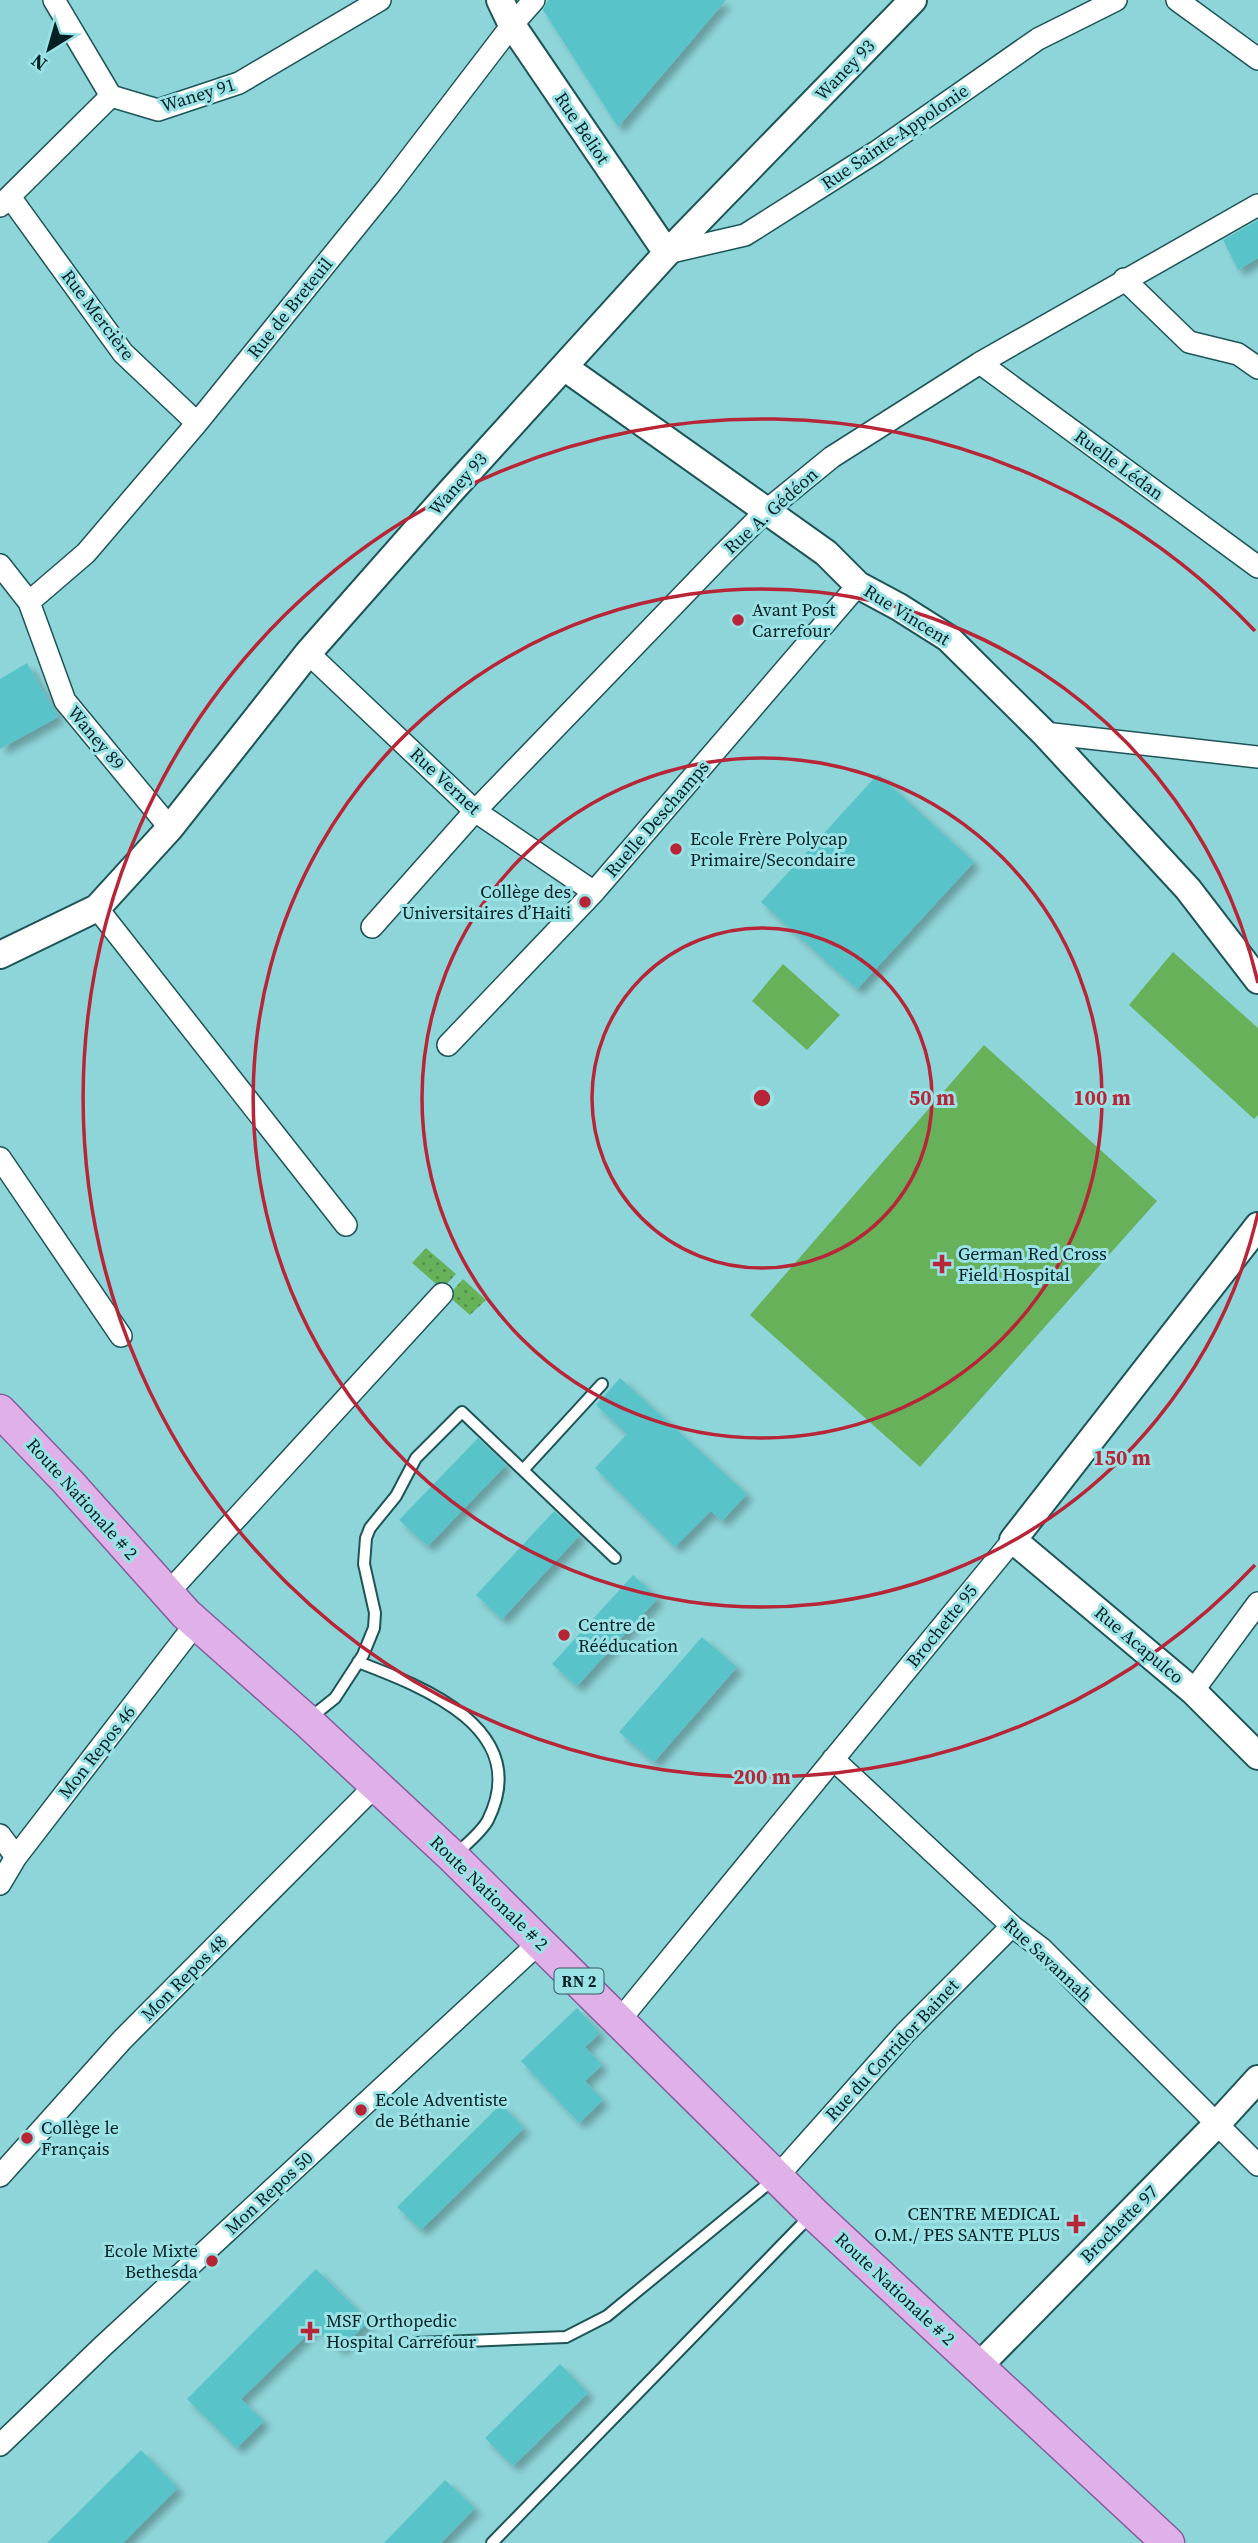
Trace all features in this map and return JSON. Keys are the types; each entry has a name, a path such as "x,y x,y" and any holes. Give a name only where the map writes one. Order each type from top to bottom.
{"main road":[{"name":"Route Nationale # 2","path":"0,1411 68,1482 167,1594 453,1857 776,2178 1168,2543"}],"street":[{"path":"5,201 111,96 54,0"},
{"name":"Waney 91","path":"111,96 158,110 239,83 380,0"},
{"name":"Rue Beliot","path":"500,0 512,24 667,253"},
{"name":"Rue de Breteuil","path":"29,602 86,553 197,423 388,187 512,24 534,0"},
{"name":"Waney 93","path":"0,955 97,908 170,828 309,653 564,367 667,253 913,0"},
{"name":"Rue Sainte-Appolonie","path":"667,253 745,235 876,152 1038,39 1116,0"},
{"path":"1177,0 1258,59"},
{"name":"Rue Mercière","path":"5,201 123,353 197,423"},
{"name":"Rue A. Gédéon","path":"372,927 475,811 767,510 832,457 980,363 1258,205"},
{"path":"1124,279 1189,342 1238,354 1258,368"},
{"name":"Ruelle Lédan","path":"980,363 1258,567"},
{"name":"Rue Vincent","path":"564,367 826,553 858,585 948,638 1044,733 1188,889 1258,980"},
{"name":"Waney 89","path":"0,565 29,602 65,701 170,828"},
{"name":"Ruelle Deschamps","path":"448,1045 594,892 858,585"},
{"name":"Rue Vernet","path":"309,653 475,811 594,892"},
{"path":"1044,733 1258,757"},
{"path":"97,908 346,1225"},
{"path":"0,1158 121,1336"},
{"name":"Brochette 95","path":"619,2021 1013,1540 1255,1234"},
{"path":"167,1594 442,1294"},
{"name":"Rue Acapulco","path":"1013,1540 1193,1691 1258,1756"},
{"path":"1193,1691 1258,1603"},
{"name":"Mon Repos 46","path":"0,1884 16,1857 197,1622"},
{"name":"Rue Savannah","path":"833,1759 1012,1926 1041,1948 1258,2165"},
{"name":"Mon Repos 48","path":"0,2176 122,2040 375,1786"},
{"path":"0,1835 16,1857"},
{"name":"Rue du Corridor Bainet","path":"776,2178 905,2033 1012,1926"},
{"name":"Mon Repos 50","path":"0,2445 103,2346 540,1942"},
{"name":"Brochette 97","path":"978,2367 1258,2079"}],"lane":[{"path":"523,1470 602,1384"},
{"path":"307,1721 335,1698 358,1662 373,1628 375,1613 364,1564 366,1538 370,1528 396,1496 416,1458 462,1412 615,1558"},
{"path":"358,1662 410,1682 450,1705 471,1720 497,1760 499,1785 487,1822 453,1857"},
{"path":"416,2343 566,2337 607,2316 776,2178"},
{"path":"492,2543 813,2213"}],"green space":[{"path":"1173,952 1258,1028 1258,1115 1254,1119 1129,1005"},
{"path":"783,964 840,1015 807,1050 752,1001"},
{"path":"984,1045 1157,1201 920,1467 750,1315"},
{"path":"426,1248 456,1274 442,1289 412,1263"},
{"path":"463,1279 486,1300 470,1315 448,1296"}],"building":[{"path":"548,0 726,0 618,127 543,10"},
{"path":"1258,220 1258,258 1238,270 1223,240"},
{"path":"27,663 58,717 0,749 0,679"},
{"path":"878,774 974,862 857,989 761,902"},
{"path":"620,1378 747,1494 722,1521 711,1511 675,1547 595,1468 627,1434 596,1405"},
{"path":"478,1438 506,1465 428,1546 399,1520"},
{"path":"554,1511 580,1535 502,1619 476,1595"},
{"path":"633,1575 658,1598 577,1686 552,1664"},
{"path":"702,1637 737,1667 654,1762 619,1732"},
{"path":"577,2008 600,2033 585,2047 602,2065 585,2081 603,2100 579,2123 521,2061"},
{"path":"501,2104 524,2128 421,2230 397,2207"},
{"path":"316,2269 369,2321 340,2350 316,2326 241,2399 264,2421 237,2448 187,2399"},
{"path":"560,2364 588,2393 513,2466 485,2438"},
{"path":"141,2450 178,2488 123,2543 47,2543"},
{"path":"445,2480 475,2508 441,2543 384,2543"}],"place":[{"name":"Avant Post Carrefour","path":"738,620"},
{"name":"Ecole Frère Polycap Primaire/Secondaire","path":"676,849"},
{"name":"Collège des Universitaires d’Haiti","path":"585,902"},
{"name":"German Red Cross Field Hospital","path":"942,1264"},
{"name":"Centre de Rééducation","path":"564,1635"},
{"name":"Ecole Adventiste de Béthanie","path":"361,2110"},
{"name":"Collège le Français","path":"27,2138"},
{"name":"CENTRE MEDICAL O.M./ PES SANTE PLUS","path":"1076,2224"},
{"name":"Ecole Mixte Bethesda","path":"212,2261"},
{"name":"MSF Orthopedic Hospital Carrefour","path":"310,2331"}]}
